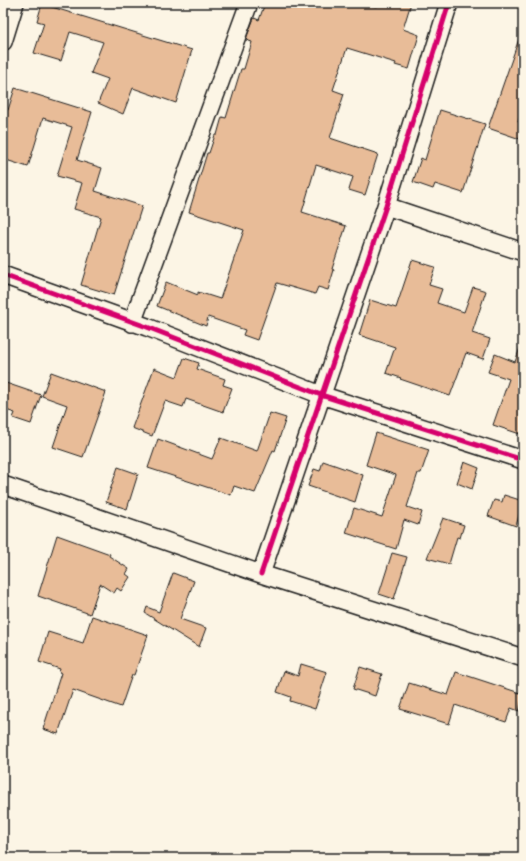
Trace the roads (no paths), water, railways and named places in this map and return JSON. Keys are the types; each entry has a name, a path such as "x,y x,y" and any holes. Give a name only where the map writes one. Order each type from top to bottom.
{"street":[{"path":"3,42 15,3"},
{"path":"132,322 249,3"},
{"path":"261,574 386,206 449,3"},
{"path":"386,206 523,252"},
{"path":"3,275 132,322 321,395 523,460"},
{"path":"3,485 261,574 523,658"}]}
